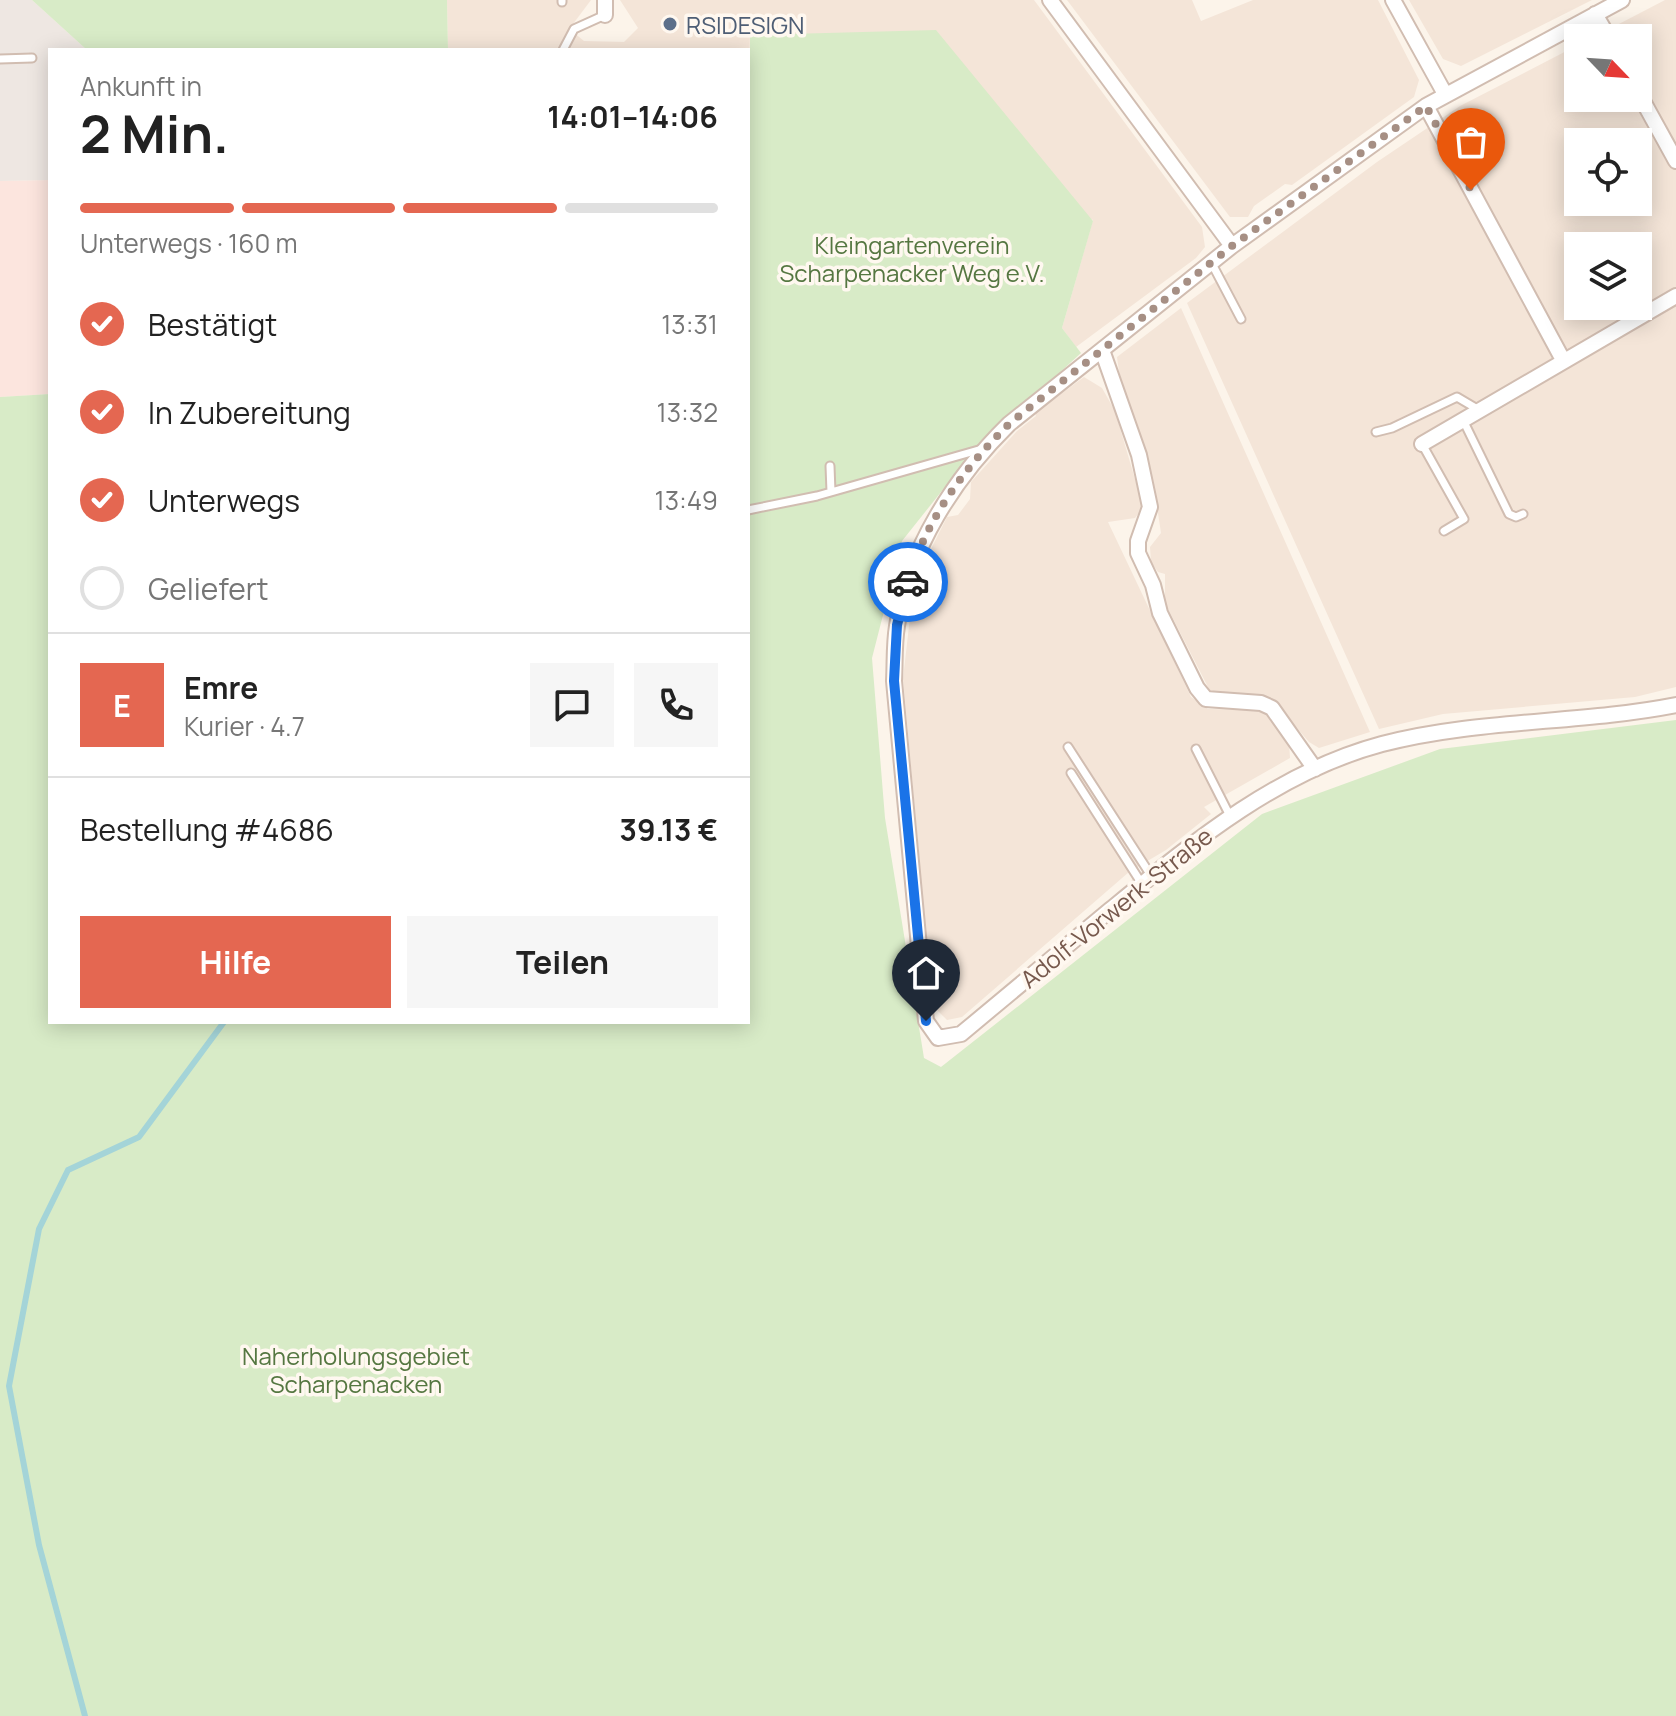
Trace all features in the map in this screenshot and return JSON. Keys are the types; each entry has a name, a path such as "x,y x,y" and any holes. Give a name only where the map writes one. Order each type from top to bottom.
{"street":[{"path":"1050,0 1232,246"},
{"path":"1393,0 1445,94"},
{"path":"984,449 1009,424 1211,262 1426,106 1622,0"},
{"path":"1595,14 1601,24"},
{"path":"1426,106 1563,360"},
{"path":"1649,112 1676,161"},
{"path":"1422,444 1676,296"},
{"path":"1102,350 1139,455 1150,507 1138,541 1138,553 1153,585 1160,613 1197,688 1206,699 1261,703 1272,708 1315,769"},
{"name":"Adolf-Vorwerk-Straße","path":"984,449 931,525 911,574 897,625 894,681 926,1021 938,1038 961,1034 1147,880 1230,816 1315,769 1381,744 1455,730 1622,715 1676,705"}],"lane":[{"path":"564,48 574,29 605,8"},
{"path":"0,59 32,58"},
{"path":"1211,262 1241,319"},
{"path":"1376,432 1392,428 1457,397 1479,410"},
{"path":"1463,420 1509,514 1516,517 1523,514"},
{"path":"1422,444 1464,519 1444,531"},
{"path":"750,510 831,492 984,449"},
{"path":"830,466 831,492"},
{"path":"1068,747 1147,880"},
{"path":"1196,749 1230,816"},
{"path":"1071,773 1147,880"}],"shaded area":[{"path":"0,0 32,0 85,48 48,48 48,180 0,181"},
{"path":"447,0 591,0 573,24 573,32 584,41 624,42 638,28 620,0 1034,0 1202,227 1205,247 1196,258 1076,347 1062,328 1093,220 750,35 750,48 448,48"},
{"path":"1067,0 1192,0 1201,21 1253,0 1378,0 1419,80 1414,97 1292,185 1285,184 1254,206 1248,217 1230,217"},
{"path":"1409,0 1592,0 1461,66 1443,59"},
{"path":"1665,0 1676,0 1676,687 1635,697 1443,714 1379,729 1187,303 1377,162 1460,106 1564,52 1564,112 1652,112 1652,24 1619,24"},
{"path":"48,180 48,394 0,397 0,181"},
{"path":"1181,308 1370,732 1319,748 1309,742 1273,700 1210,691 1165,603 1165,574 1158,572 1151,562 1150,547 1161,533 1156,500 1117,357"},
{"path":"1084,377 1102,388 1115,411 1143,508 1135,518 1108,522 1191,697 1208,709 1261,710 1278,724 1289,743 1290,758 1204,807 1211,814 1166,850 1129,872 962,1017 947,1020 936,1009 916,866 920,865 903,679 911,608 929,553 947,517 958,515 970,499 971,482 1017,431 1036,416 1035,413"}],"green space":[{"path":"32,0 447,0 448,48 85,48"},
{"path":"936,30 1093,221 1062,328 1081,353 972,453 902,541 872,658 885,818 924,1058 941,1067 1262,814 1440,749 1676,720 1676,1716 0,1716 0,397 48,394 48,1024 750,1024 750,35"}],"waterway":[{"path":"85,1716 39,1545 9,1386 39,1229 68,1170 139,1137 223,1024"}],"way so far":[{"path":"908,582 931,525 953,490 984,449 1009,424 1232,246 1426,106 1471,190"}],"place":[{"name":"RSIDESIGN","path":"670,24"}],"route":[{"path":"908,582 897,625 894,681 926,1021"}],"park label":[{"name":"Kleingartenverein Scharpenacker Weg e.V.","path":"912,258"},
{"name":"Naherholungsgebiet Scharpenacken","path":"356,1369"}]}
